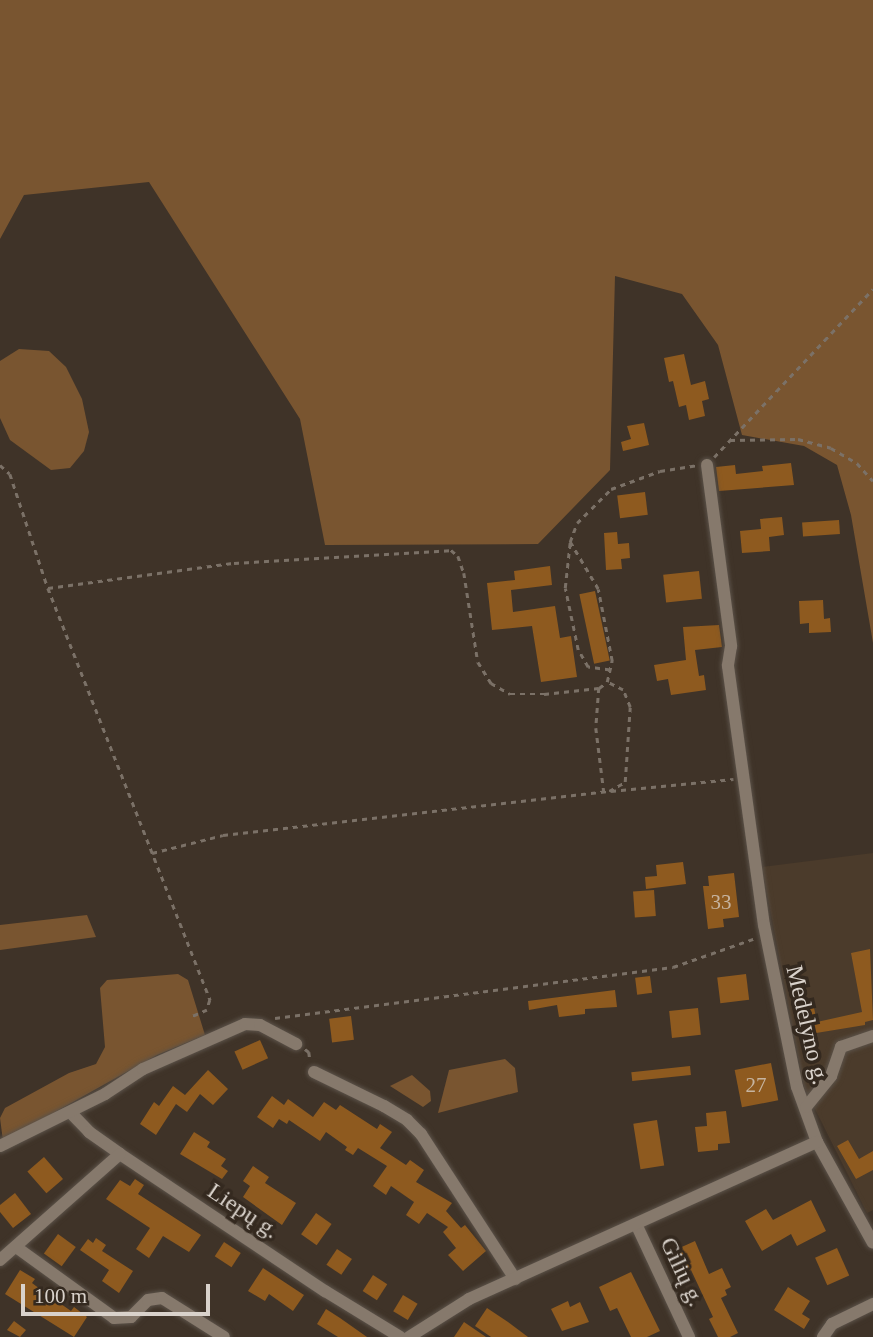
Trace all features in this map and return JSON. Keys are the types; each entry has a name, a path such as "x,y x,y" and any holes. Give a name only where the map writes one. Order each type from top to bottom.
{"street":[{"name":"Medelyno g.","path":"707,465 731,646 728,666 766,935 797,1087 817,1143 873,1243"},
{"path":"0,1146 70,1112 143,1069 245,1024 260,1025 296,1044"},
{"path":"806,1107 831,1076 841,1047 873,1036"},
{"path":"314,1072 384,1106 407,1120 421,1134 515,1279"},
{"name":"Liepų g.","path":"70,1112 89,1132 120,1154 324,1291 400,1337"},
{"path":"409,1337 470,1299 817,1143"},
{"path":"0,1260 120,1154"},
{"name":"Gilių g.","path":"637,1226 689,1337"},
{"path":"16,1247 114,1318 131,1317 148,1300 162,1298 224,1337"},
{"path":"823,1337 832,1324 873,1304"}],"path":[{"path":"610,670 588,667 578,650 565,588 570,542 577,523 611,489 660,471 707,465 873,289"},
{"path":"730,440 798,439 831,448 857,463 873,481"},
{"path":"0,465 10,474 48,588 210,1000 207,1010 191,1017"},
{"path":"48,588 234,562 451,550 458,556 464,573 478,662 491,682 510,694 599,688 607,682 612,661 598,589 570,542"},
{"path":"603,792 625,782 630,707 623,690 607,682"},
{"path":"599,688 596,728 603,792"},
{"path":"152,853 223,835 744,778"},
{"path":"251,1024 268,1018 673,967 766,935"},
{"path":"296,1044 309,1052 310,1070 314,1072"}],"shaded area":[{"path":"0,0 873,0 873,643 851,515 837,465 804,446 742,435 718,345 682,294 615,276 610,470 538,544 325,545 300,419 149,182 24,195 0,239"},
{"path":"19,349 49,351 66,367 82,399 89,432 84,451 70,468 51,470 10,440 0,418 0,361"},
{"path":"873,853 873,1210 867,1213 804,1087 762,867"},
{"path":"87,915 96,937 0,950 0,925"},
{"path":"178,974 188,980 205,1035 157,1055 3,1141 0,1118 5,1108 69,1073 96,1064 105,1047 100,988 107,980"},
{"path":"505,1059 515,1068 518,1092 438,1113 449,1070"},
{"path":"412,1075 430,1091 431,1101 423,1107 390,1086"}],"building":[{"path":"684,354 691,385 705,381 709,399 702,401 705,416 689,420 686,405 679,407 673,381 669,382 664,358"},
{"path":"644,423 649,445 623,451 621,442 631,439 627,426"},
{"path":"791,463 794,485 719,491 716,467 735,465 736,474 763,471 762,466"},
{"path":"645,492 648,515 620,518 617,495"},
{"path":"782,517 784,535 769,537 770,551 742,553 740,531 761,529 760,519"},
{"path":"839,520 840,534 803,537 802,523"},
{"path":"617,532 618,544 629,543 630,558 621,559 622,569 606,570 604,533"},
{"path":"550,566 552,585 511,590 513,612 555,606 560,638 571,636 577,677 541,682 532,626 492,630 487,583 515,580 514,571"},
{"path":"699,571 702,599 666,603 663,575"},
{"path":"595,591 610,660 594,664 579,594"},
{"path":"823,600 824,619 830,618 831,632 809,633 809,623 800,624 799,601"},
{"path":"719,625 722,647 695,650 699,676 704,675 706,690 671,695 668,679 657,681 654,665 686,660 683,627"},
{"path":"683,862 686,884 646,889 645,877 657,876 656,865"},
{"path":"734,873 739,917 723,919 724,927 708,929 703,886 709,886 708,876"},
{"path":"654,890 656,916 635,917 633,891"},
{"path":"870,949 873,1020 865,1022 865,1025 804,1035 798,1006 813,1003 817,1022 862,1012 851,953"},
{"path":"746,974 749,1000 720,1003 717,978"},
{"path":"650,976 652,993 637,995 635,978"},
{"path":"615,990 617,1007 585,1009 585,1014 559,1017 557,1005 529,1010 528,1001"},
{"path":"698,1008 701,1035 672,1038 669,1011"},
{"path":"351,1016 354,1040 332,1043 329,1019"},
{"path":"260,1040 268,1058 243,1070 234,1051"},
{"path":"771,1063 778,1100 742,1107 735,1070"},
{"path":"690,1066 691,1075 632,1081 631,1072"},
{"path":"208,1070 228,1089 213,1105 200,1094 187,1112 176,1104 156,1135 140,1124 154,1102 159,1106 173,1086 185,1095"},
{"path":"272,1096 284,1105 288,1099 313,1117 324,1102 336,1110 340,1105 377,1129 380,1124 392,1132 380,1148 406,1165 410,1160 424,1170 416,1182 452,1203 446,1211 461,1228 465,1225 486,1251 463,1271 448,1255 456,1248 443,1232 448,1227 427,1213 419,1224 406,1215 414,1202 391,1186 386,1195 373,1186 387,1166 358,1148 353,1155 345,1150 347,1147 326,1132 320,1141 289,1120 287,1124 279,1119 273,1128 257,1117"},
{"path":"726,1111 730,1143 718,1144 718,1150 698,1152 695,1127 707,1126 706,1113"},
{"path":"657,1120 664,1165 640,1169 633,1124"},
{"path":"194,1132 210,1142 207,1147 226,1159 221,1166 228,1171 222,1179 180,1154"},
{"path":"848,1140 859,1159 873,1151 873,1170 856,1179 837,1146"},
{"path":"44,1157 63,1179 46,1193 27,1171"},
{"path":"253,1166 269,1177 265,1183 296,1203 282,1225 243,1197 250,1186 243,1181"},
{"path":"135,1179 144,1185 138,1194 201,1235 189,1252 163,1236 149,1258 136,1249 150,1228 106,1199 120,1180 130,1186"},
{"path":"15,1193 31,1214 13,1228 0,1212 0,1205"},
{"path":"811,1200 826,1231 797,1246 791,1234 762,1251 745,1221 766,1209 773,1220"},
{"path":"316,1213 332,1224 317,1245 301,1234"},
{"path":"58,1234 76,1247 62,1266 44,1253"},
{"path":"96,1238 106,1245 102,1251 133,1271 119,1293 102,1281 109,1270 80,1250 88,1239 93,1243"},
{"path":"695,1241 709,1274 722,1268 731,1287 725,1290 727,1295 721,1298 738,1333 730,1337 718,1337 709,1319 713,1317 691,1270 685,1273 675,1250"},
{"path":"224,1242 241,1253 232,1267 215,1256"},
{"path":"837,1248 849,1275 827,1285 815,1258"},
{"path":"337,1249 352,1259 341,1275 326,1265"},
{"path":"263,1268 304,1295 293,1311 269,1294 265,1301 248,1291"},
{"path":"20,1270 35,1279 32,1283 71,1311 74,1307 87,1317 74,1337 5,1294"},
{"path":"631,1272 660,1331 647,1337 631,1337 617,1308 610,1311 599,1287"},
{"path":"373,1275 387,1284 377,1300 363,1291"},
{"path":"788,1287 810,1301 802,1314 810,1319 804,1329 774,1310"},
{"path":"403,1295 418,1304 408,1320 393,1311"},
{"path":"568,1301 570,1307 580,1302 589,1322 562,1331 551,1309"},
{"path":"487,1308 528,1337 491,1337 475,1326"},
{"path":"326,1309 367,1337 338,1337 317,1324"},
{"path":"14,1321 26,1330 20,1337 7,1330"},
{"path":"464,1322 486,1337 454,1337"}]}
